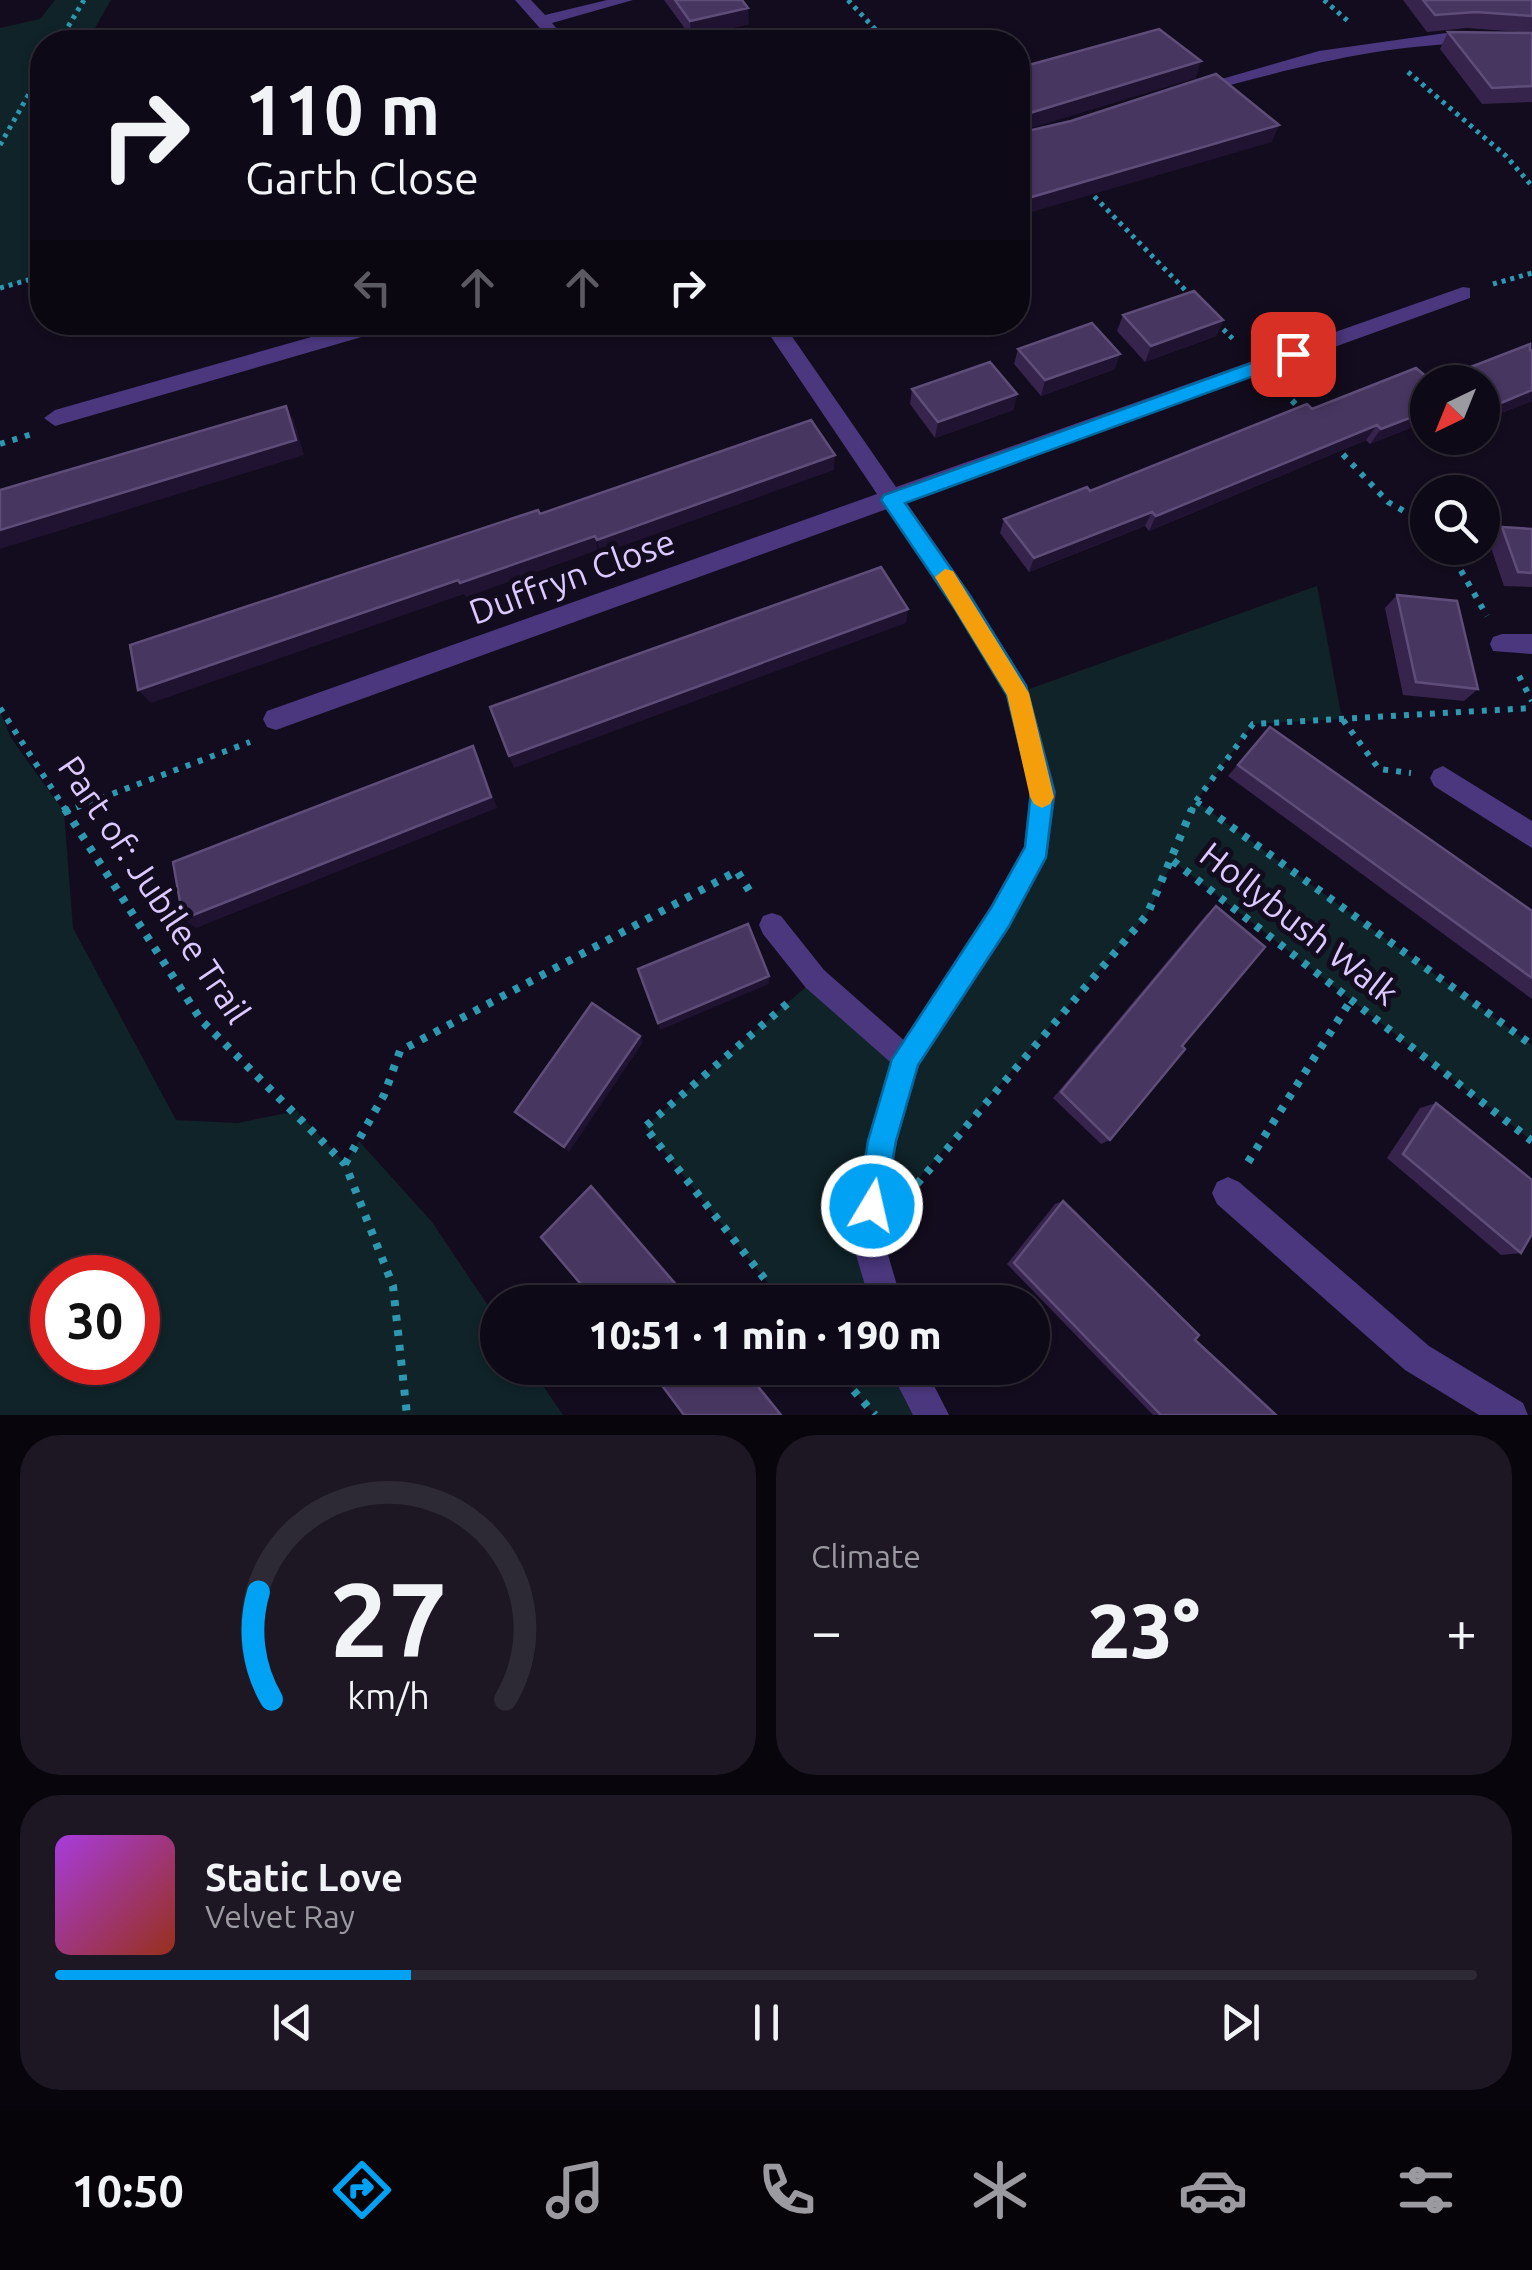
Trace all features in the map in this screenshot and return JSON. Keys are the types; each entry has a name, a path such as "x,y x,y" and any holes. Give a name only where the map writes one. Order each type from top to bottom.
{"street":[{"path":"523,0 549,30"},
{"path":"541,21 625,0"},
{"path":"1168,97 1282,63 1374,44 1401,40 1532,40"},
{"name":"Duffryn Close","path":"276,719 1462,293"},
{"path":"55,418 344,335"},
{"path":"781,335 962,602 1018,693 1042,792 1037,849 1000,917 906,1059 882,1141 867,1238 881,1285"},
{"path":"1502,644 1532,644"},
{"path":"1442,778 1532,836"},
{"path":"1228,1193 1417,1358 1511,1415"},
{"path":"915,1385 932,1415"}],"lane":[{"path":"772,925 815,979 906,1059"}],"path":[{"path":"66,30 84,0"},
{"path":"848,0 877,30"},
{"path":"1324,0 1506,156 1532,186"},
{"path":"0,145 30,92"},
{"path":"1088,190 1194,299"},
{"path":"0,288 30,279"},
{"path":"1207,312 1311,421"},
{"path":"1324,434 1388,502 1410,515"},
{"path":"1458,565 1502,644"},
{"name":"Part of: Jubilee Trail","path":"0,708 201,1020 345,1164 393,1286 407,1415"},
{"path":"1196,801 1253,724 1532,708"},
{"path":"64,812 276,732 276,719"},
{"path":"1342,719 1379,769 1442,778"},
{"name":"Hollybush Walk","path":"1532,1045 1196,801 1172,860 1532,1141"},
{"path":"867,1238 1147,915 1172,860"},
{"path":"345,1164 384,1094 400,1051 737,871 772,925"},
{"path":"770,1285 645,1127 815,979"},
{"path":"1228,1193 1351,999"},
{"path":"849,1385 875,1415"}],"green space":[{"path":"55,0 111,0 94,30 30,30 30,279 0,288 0,28 40,19"},
{"path":"1317,586 1342,719 1253,724 1196,801 1532,1045 1532,1141 1173,861 1147,915 867,1238 881,1285 770,1285 645,1127 815,979 905,1058 1037,849 1018,693"},
{"path":"0,711 11,738 64,812 73,928 176,1120 237,1123 297,1111 345,1163 359,1141 432,1222 480,1294 480,1385 543,1385 563,1415 0,1415"},
{"path":"849,1385 915,1385 932,1415 875,1415"}],"building":[{"path":"675,0 742,0 748,8 690,21"},
{"path":"1423,0 1532,0 1532,16 1476,12 1435,15"},
{"path":"1159,29 1201,61 1030,113 1030,65"},
{"path":"1448,32 1532,33 1532,86 1492,88"},
{"path":"1216,74 1279,125 1030,198 1030,130"},
{"path":"1194,291 1223,320 1151,346 1123,315"},
{"path":"1092,323 1120,354 1045,380 1018,349"},
{"path":"1530,344 1532,390 1501,403 1500,365 1476,365"},
{"path":"990,362 1017,394 938,422 912,389"},
{"path":"1410,370 1410,418 1381,429 1377,425 1156,516 1152,512 1034,558 1004,519 1087,487 1090,491 1307,404 1312,409"},
{"path":"286,406 296,440 0,530 0,490"},
{"path":"811,420 835,455 597,540 595,536 460,583 458,580 138,690 130,645 538,510 540,514"},
{"path":"1502,527 1532,529 1532,573 1518,572"},
{"path":"881,567 908,609 509,756 490,707"},
{"path":"1397,595 1457,601 1478,689 1416,682"},
{"path":"1270,727 1532,911 1532,978 1238,765"},
{"path":"473,746 491,797 183,919 173,862"},
{"path":"1216,906 1265,947 1110,1140 1061,1092"},
{"path":"748,924 769,976 658,1023 638,969"},
{"path":"592,1003 640,1036 564,1147 515,1112"},
{"path":"1436,1103 1532,1180 1532,1234 1521,1253 1403,1154"},
{"path":"591,1186 676,1285 582,1285 541,1237"},
{"path":"1063,1201 1199,1335 1195,1340 1276,1415 1161,1415 1050,1300 1050,1285 1035,1285 1014,1263"},
{"path":"662,1385 757,1385 781,1415 684,1415"}],"slow traffic":[{"path":"945,577 1018,693 1042,797"}],"route":[{"path":"872,1206 882,1141 906,1059 1000,917 1037,849 1042,792 1018,693 962,602 891,500 1293,354"}]}
